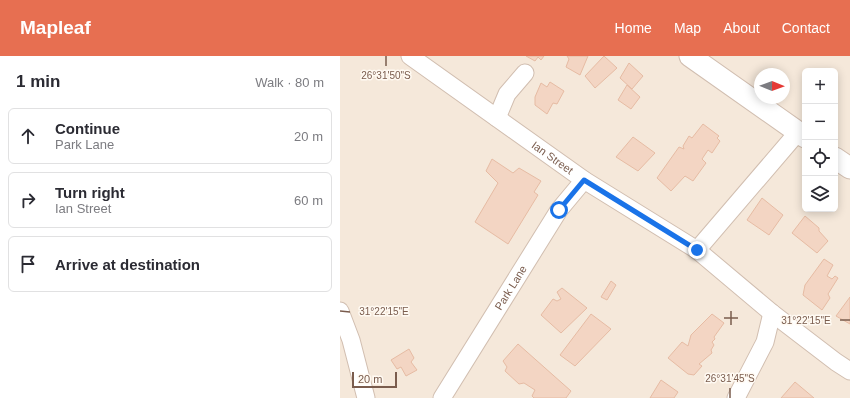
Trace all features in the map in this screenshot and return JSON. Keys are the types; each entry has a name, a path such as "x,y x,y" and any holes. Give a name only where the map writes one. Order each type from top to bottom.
{"street":[{"name":"Ian Street","path":"410,56 584,180 697,250 772,313 850,371"},
{"path":"690,56 801,134 697,250"},
{"path":"497,118 507,94 525,73"},
{"path":"838,160 850,168"},
{"name":"Park Lane","path":"442,398 559,210 584,180"},
{"path":"340,311 345,343 366,398"},
{"path":"736,398 765,342 772,313"}],"shaded area":[{"path":"340,56 850,56 850,398 340,398"}],"building":[{"path":"526,56 544,56 541,60 538,57 535,61"},
{"path":"567,56 588,56 580,75 566,67 569,59"},
{"path":"604,56 617,68 595,88 585,76"},
{"path":"629,63 643,76 632,89 620,78"},
{"path":"550,82 564,91 557,104 553,103 547,114 535,105 535,97 541,83 547,87"},
{"path":"627,85 640,97 631,109 618,100"},
{"path":"703,124 719,136 717,138 720,141 712,153 708,150 702,159 706,163 693,181 685,176 671,191 657,178 679,147 684,149 683,146 689,136 692,138"},
{"path":"633,137 655,153 638,171 616,157"},
{"path":"492,159 513,173 519,168 541,181 534,192 538,195 508,244 475,222 498,183 486,171"},
{"path":"762,198 783,215 769,235 747,220"},
{"path":"805,216 819,228 819,231 828,241 817,253 792,233"},
{"path":"824,259 833,265 827,276 832,279 835,276 838,278 828,294 830,298 822,310 803,295 805,285"},
{"path":"611,281 616,285 607,300 601,297"},
{"path":"562,288 587,308 561,333 541,315 553,299 557,301 561,299 557,292"},
{"path":"850,297 850,324 836,316"},
{"path":"591,314 611,329 575,366 560,355"},
{"path":"712,314 724,323 712,342 714,345 711,350 712,353 699,364 702,366 694,375 688,374 668,358 682,342 688,346 691,335"},
{"path":"518,344 571,391 566,398 534,398 532,396 535,390 524,383 519,384 505,371 507,367 503,361"},
{"path":"409,349 414,358 411,362 417,370 406,376 401,367 397,369 391,360"},
{"path":"661,380 678,392 674,398 650,398"},
{"path":"795,382 814,398 781,398"}],"route":[{"path":"559,210 584,180 697,250"}]}
